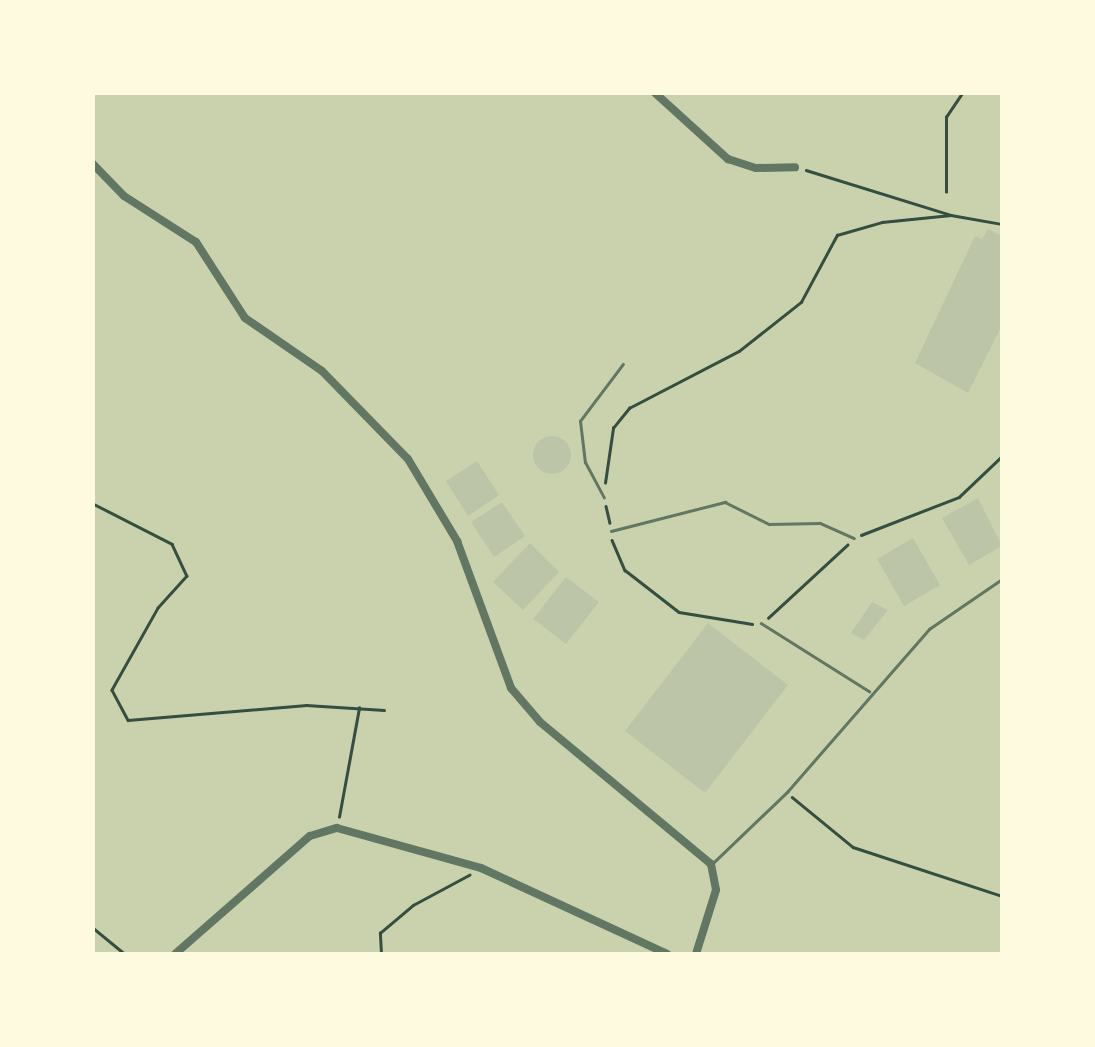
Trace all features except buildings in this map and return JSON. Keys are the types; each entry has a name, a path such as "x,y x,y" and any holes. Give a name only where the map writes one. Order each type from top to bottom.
{"street":[{"path":"654,92 728,159 756,168 795,167"},
{"path":"92,163 124,196 196,242 245,318 322,371 408,459 457,541 511,688 540,722 712,864 716,890 696,954"},
{"path":"176,954 310,836 336,828 481,868 667,954"}],"lane":[{"path":"604,498 584,463 580,420 623,364"},
{"path":"612,531 725,502 769,524 820,523 854,538"},
{"path":"712,864 787,792 870,692 929,629 1002,578"},
{"path":"761,623 870,692"}],"path":[{"path":"946,192 946,117 963,92"},
{"path":"795,167 885,190 951,216 1002,224"},
{"path":"951,216 882,222 837,234 820,275 779,321 739,352 630,408 613,428 604,498 612,531 611,546 625,570 679,612 761,623 854,538 959,497 1002,456"},
{"path":"92,503 172,544 187,576 158,608 112,690 128,720 306,705 384,710"},
{"path":"336,828 359,708"},
{"path":"787,792 853,847 1002,896"},
{"path":"380,954 380,933 390,924 481,868"},
{"path":"92,927 125,954"}],"green space":[{"path":"93,93 1002,93 1002,954 93,954"}]}
